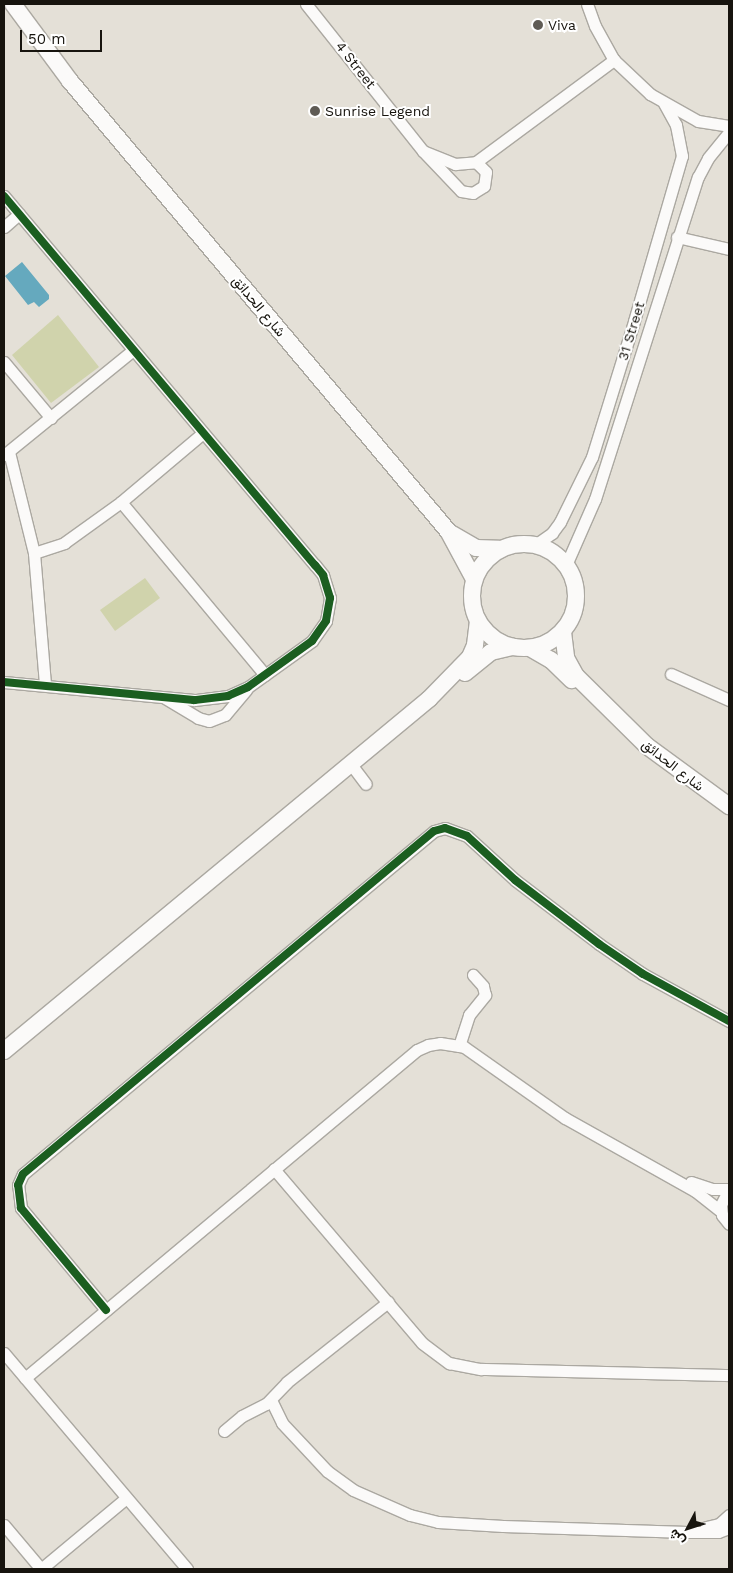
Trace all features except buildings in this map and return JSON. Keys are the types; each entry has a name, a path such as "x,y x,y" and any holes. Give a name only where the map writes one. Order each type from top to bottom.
{"street":[{"name":"شارع الحدائق","path":"13,4 70,81 448,531"},
{"name":"4 Street","path":"306,4 423,151 456,188 467,193 479,191 486,179 482,166 476,162 455,164 423,151"},
{"path":"587,4 595,26 614,60 664,104 698,121 729,126"},
{"name":"شارع الحدائق","path":"4,9 60,74 70,81"},
{"path":"476,162 614,60"},
{"name":"31 Street","path":"535,545 552,533 560,522 592,458 637,312 682,156 676,125 664,104"},
{"name":"31 Street","path":"566,565 594,499 616,436 677,236 698,177 708,158 729,132"},
{"path":"4,196 315,565 328,586 330,610 320,632 248,687 225,715 209,721 162,696"},
{"path":"4,227 19,214"},
{"path":"677,236 729,249"},
{"path":"45,685 34,553 6,453 133,350"},
{"path":"4,362 10,376 51,418"},
{"path":"34,553 64,543 121,502 203,433"},
{"path":"121,502 265,674"},
{"path":"448,531 468,545 499,550"},
{"path":"448,531 474,579"},
{"path":"563,632 548,643 530,648 513,647 492,638 478,622 472,603 474,579 484,562 499,550 518,544 535,545 554,553 566,565 575,583 576,603 563,632 564,649 570,667 619,720"},
{"path":"4,1051 429,698 470,657 478,622"},
{"path":"429,698 437,696 486,655 513,647"},
{"path":"530,648 551,660 605,713 619,720"},
{"path":"671,674 729,700"},
{"path":"4,682 211,699 248,687"},
{"name":"شارع الحدائق","path":"619,720 675,768 729,806"},
{"path":"350,763 366,784"},
{"path":"106,1310 21,1208 18,1191 23,1174 434,831 445,828 467,836 515,880 599,944 643,974 729,1021"},
{"path":"459,1046 469,1015 485,995 484,986 473,975"},
{"path":"25,1378 417,1050 440,1043 459,1046 572,1123 702,1195 721,1211 729,1224"},
{"path":"274,1169 435,1354 465,1368 729,1375"},
{"path":"661,1172 705,1188 729,1189"},
{"path":"721,1211 721,1200 729,1189"},
{"path":"224,1431 271,1400 287,1382 388,1302"},
{"path":"4,1353 125,1499 187,1569"},
{"path":"271,1400 282,1423 327,1471 353,1490 410,1515 476,1525 675,1529 718,1532 729,1528"},
{"path":"4,1525 41,1569 125,1499"},
{"path":"675,1529 714,1526 729,1515"}],"green space":[{"path":"58,315 99,367 51,403 12,355"},
{"path":"145,578 160,598 115,631 100,610"}],"water":[{"path":"22,262 49,295 49,299 39,307 34,302 28,305 5,276"}],"cycle path":[{"path":"4,196 315,565 323,575 330,598 326,621 312,641 248,687 228,696 194,700 4,682"},
{"path":"106,1310 21,1208 18,1185 23,1174 434,831 445,828 467,836 515,880 599,944 643,974 729,1021"}],"place":[{"name":"Viva","path":"538,25"},
{"name":"Sunrise Legend","path":"315,111"}]}
